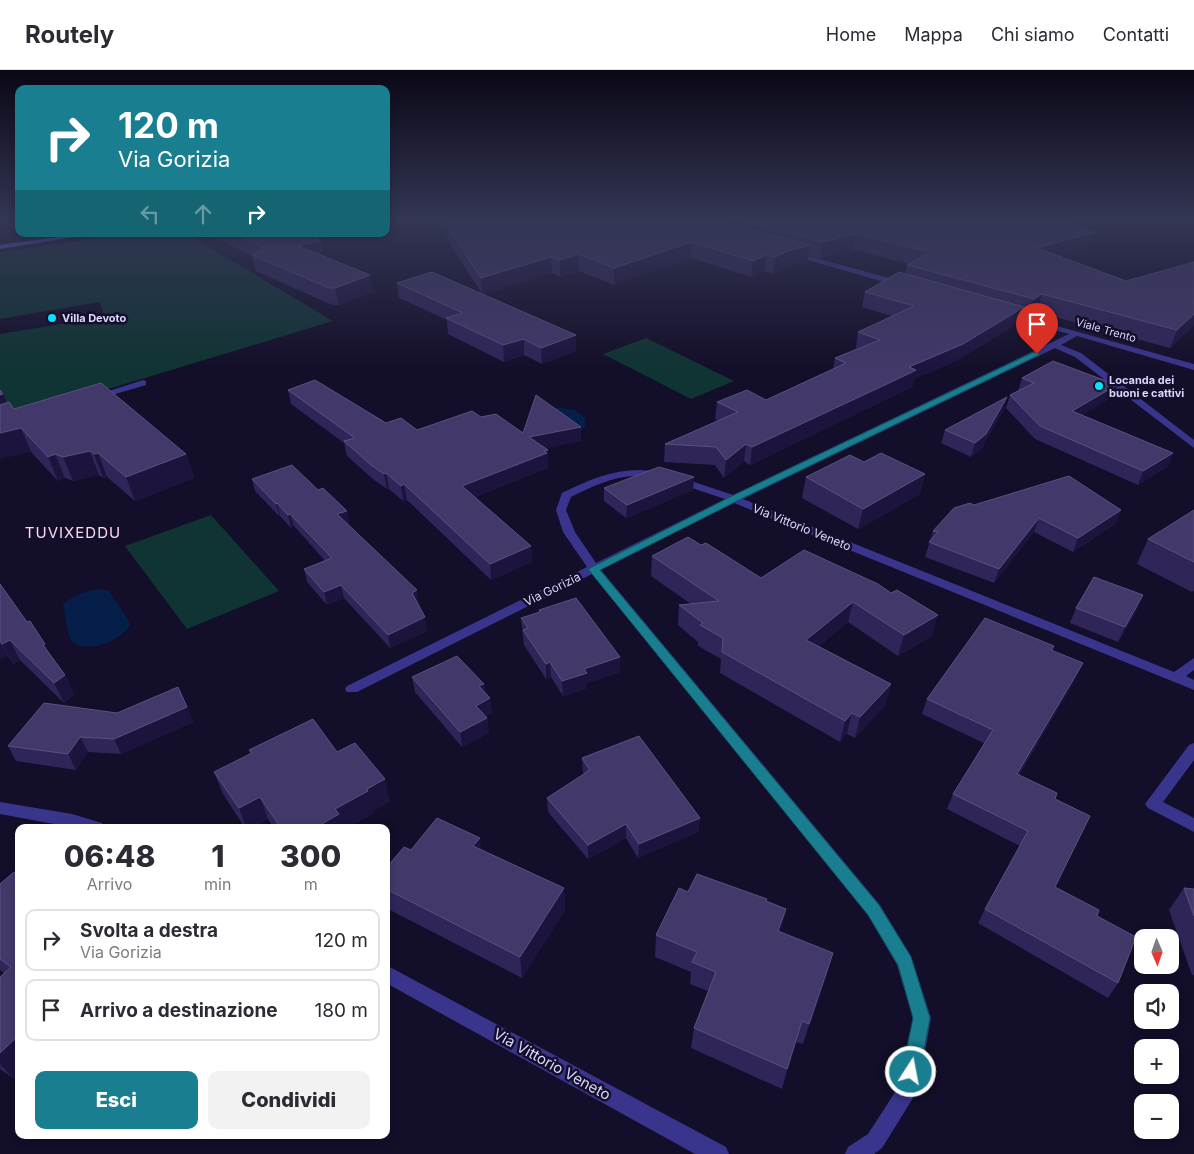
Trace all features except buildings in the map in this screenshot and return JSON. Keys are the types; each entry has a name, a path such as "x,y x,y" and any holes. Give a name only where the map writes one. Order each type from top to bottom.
{"street":[{"path":"850,270 905,285"},
{"name":"Viale Trento","path":"1000,312 1194,367"},
{"name":"Via Gorizia","path":"352,689 734,499 1055,345 1076,333"},
{"path":"1055,345 1078,355 1194,445"},
{"path":"87,400 143,383"},
{"name":"Via Vittorio Veneto","path":"855,1154 875,1141 908,1090 922,1018 905,962 874,910 594,569 569,532 561,510 566,495 589,482 619,474 649,472 680,480 734,499 1194,685"},
{"path":"1176,677 1194,662"},
{"path":"1194,749 1153,804 1194,826"},
{"path":"0,808 72,820 84,824"},
{"name":"Via Vittorio Veneto","path":"390,975 719,1154"}],"green space":[{"path":"0,270 247,270 333,321 0,422 0,334 105,317 100,302 0,319"},
{"path":"646,338 734,381 691,399 603,354"},
{"path":"211,515 279,591 187,629 125,546"}],"water":[{"path":"547,406 575,410 585,418 585,427 577,434"},
{"path":"99,589 109,591 131,624 121,635 105,644 88,647 80,646 73,642 69,635 63,604 80,594"}],"place":[{"name":"Villa Devoto","path":"52,318"},
{"name":"Locanda dei buoni e cattivi","path":"1099,386"}],"district":[{"name":"TUVIXEDDU","path":"73,532"}],"route":[{"path":"911,1072 922,1018 905,962 874,910 594,569 740,496 1037,354"}]}
